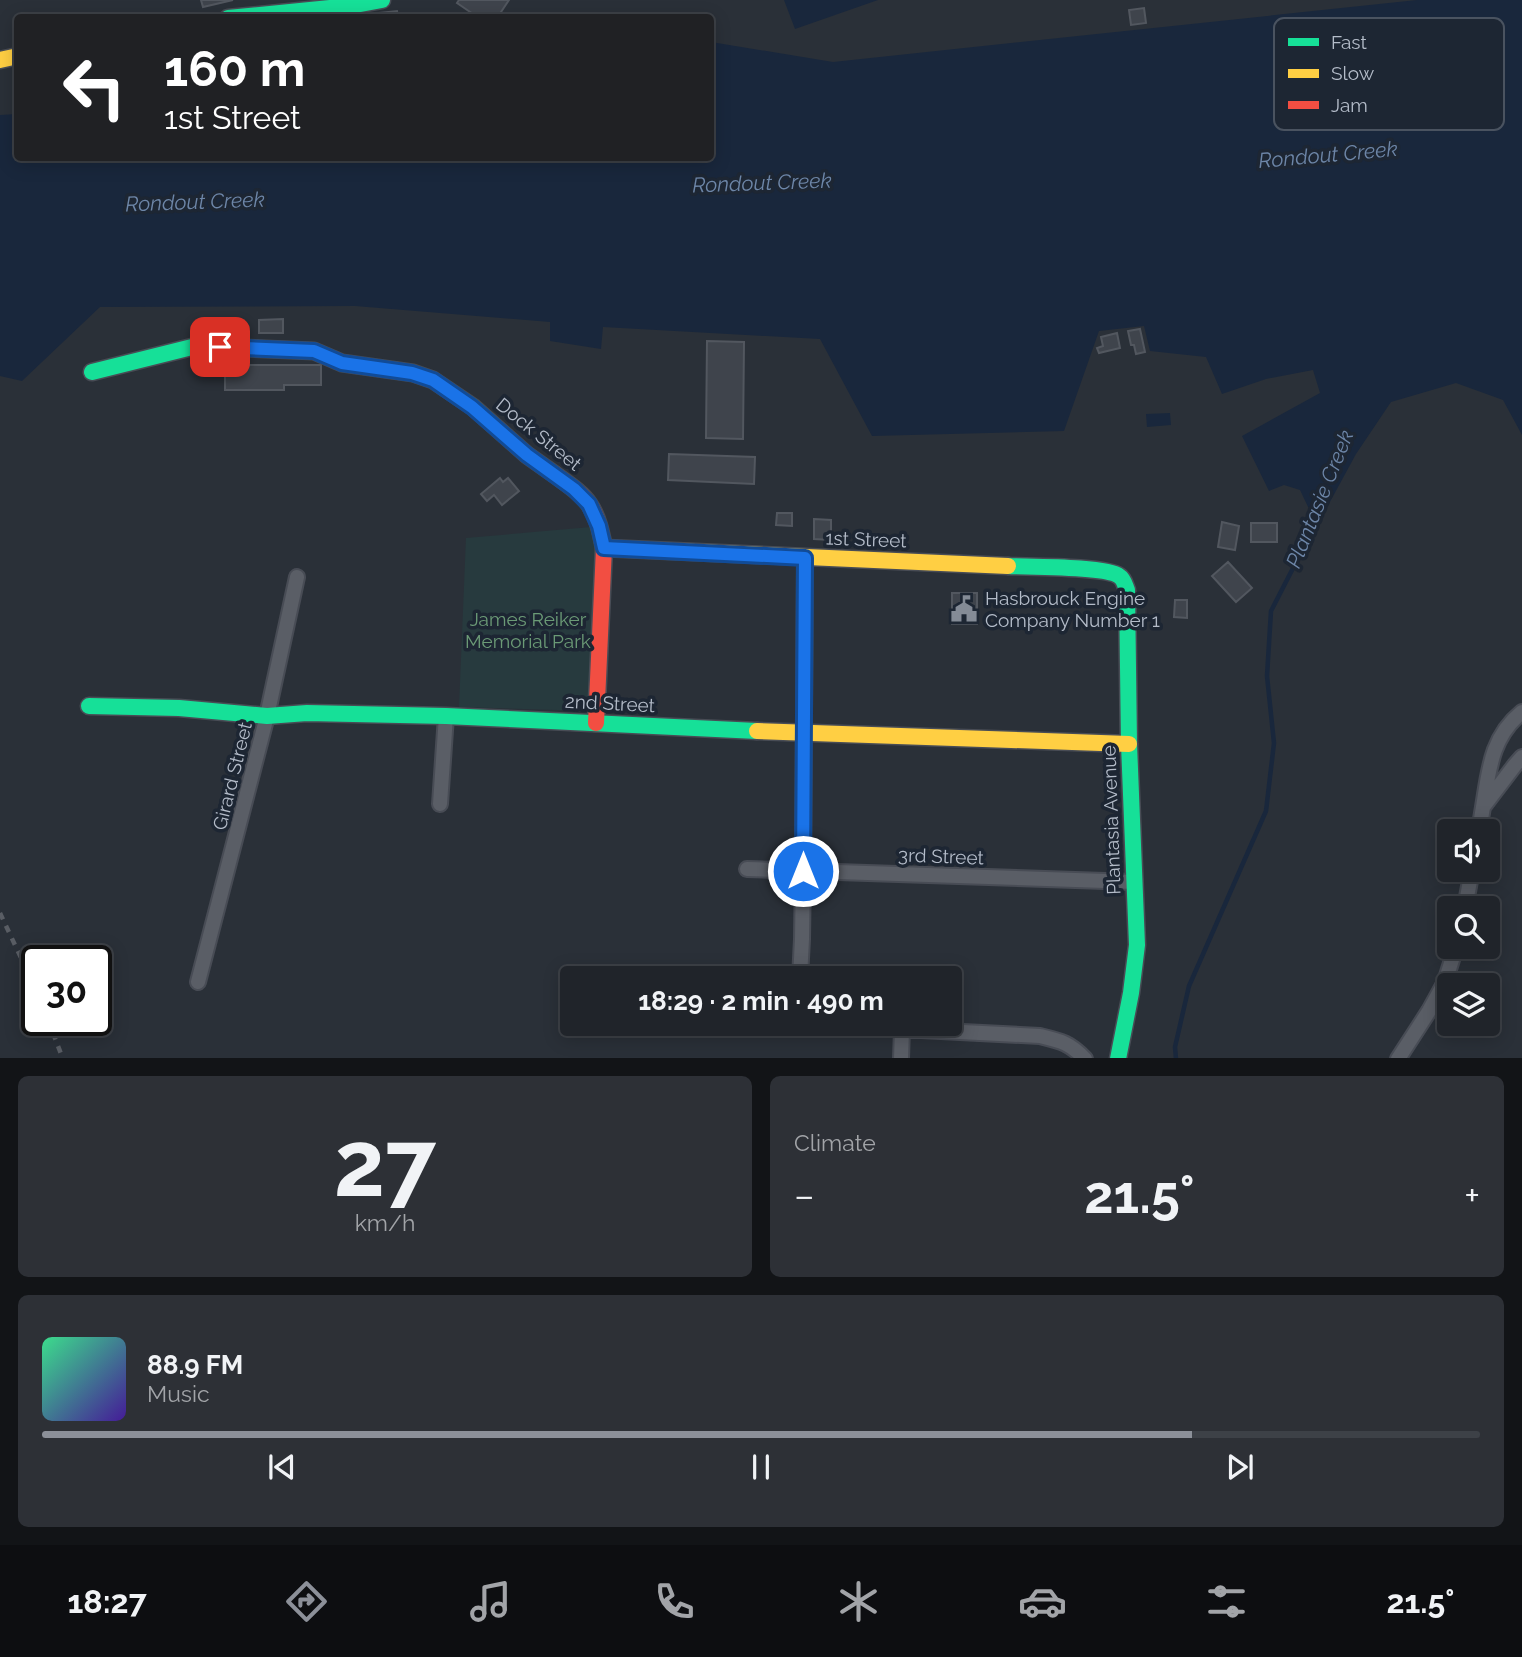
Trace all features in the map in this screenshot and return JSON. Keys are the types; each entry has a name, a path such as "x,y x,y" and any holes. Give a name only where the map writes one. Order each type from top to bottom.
{"street":[{"path":"241,14 263,7 350,6 382,0"},
{"name":"Dock Street","path":"92,372 196,346 314,351 342,363 412,373 433,380 472,407 527,455 574,489 589,504 599,526 604,548 596,723"},
{"name":"1st Street","path":"604,548 1101,570 1119,574 1124,579"},
{"path":"801,966 805,558"},
{"name":"Girard Street","path":"198,982 267,716 297,578"},
{"name":"Plantasia Avenue","path":"1118,1058 1131,993 1136,945 1127,590 1124,579"},
{"name":"2nd Street","path":"89,706 179,708 267,716 307,713 446,716 696,729 1129,744"},
{"path":"1481,819 1491,762 1500,736 1511,720 1522,712"},
{"path":"440,804 446,716"},
{"path":"1483,807 1522,757"},
{"name":"3rd Street","path":"747,869 1135,882"},
{"path":"1399,1058 1429,1012 1445,982 1452,959"},
{"path":"962,1033 1040,1036 1063,1041 1084,1058"},
{"path":"901,1058 902,1036"}],"green space":[{"name":"James Reiker Memorial Park","path":"591,527 600,552 589,711 459,707 466,538"}],"water":[{"path":"784,0 878,0 795,29"},
{"name":"Rondout Creek","path":"1417,0 1522,0 1522,435 1503,400 1456,383 1391,402 1356,454 1306,546 1310,511 1300,490 1284,485 1269,491 1242,436 1320,393 1313,370 1266,379 1222,394 1206,357 1150,351 1144,326 1099,331 1064,431 872,436 820,339 603,327 601,349 550,341 550,322 355,306 100,307 22,381 0,376 0,115 14,114 14,161 714,161 714,42 833,62"},
{"path":"1170,413 1171,425 1147,427 1146,414"}],"building":[{"path":"201,0 233,0 203,7"},
{"path":"459,0 509,0 500,14 473,14 457,3"},
{"path":"1144,8 1146,23 1131,25 1129,10"},
{"path":"397,11 397,14 370,14"},
{"path":"283,319 283,333 259,333 259,320"},
{"path":"1140,329 1145,352 1136,354 1128,331"},
{"path":"1117,333 1120,348 1099,353 1097,348 1103,346 1101,337"},
{"path":"707,341 744,342 743,439 706,438"},
{"path":"225,365 321,365 321,385 284,385 284,390 225,390"},
{"path":"669,454 755,457 754,484 668,480"},
{"path":"500,478 503,482 508,478 519,491 502,505 494,495 487,501 481,494"},
{"path":"777,513 792,513 792,526 776,525"},
{"path":"814,519 831,520 831,540 814,539"},
{"path":"1222,522 1239,526 1235,550 1218,547"},
{"path":"1251,523 1277,523 1277,542 1251,542"},
{"path":"1228,562 1252,588 1236,602 1212,576"},
{"name":"Hasbrouck Engine Company Number 1","path":"952,593 977,593 977,624 952,624"},
{"path":"1175,600 1187,600 1187,618 1174,617"}],"waterway":[{"name":"Plantasie Creek","path":"1176,1058 1175,1047 1189,986 1266,811 1274,743 1267,676 1271,611 1307,541"}],"railway":[{"path":"0,913 21,958"},
{"path":"54,1036 63,1058"}],"traffic: fast":[{"path":"269,14 382,0"},
{"path":"92,372 196,346 314,351 342,363 413,373 433,380 473,407 527,455 554,474"},
{"path":"1008,566 1099,570 1119,576 1127,590 1129,744 1137,945 1118,1058"},
{"path":"89,706 179,708 267,716 307,713 446,716 757,731"}],"traffic: slow":[{"path":"0,60 14,57"},
{"path":"604,548 1008,566"},
{"path":"757,731 1129,744"}],"traffic: jam":[{"path":"554,474 589,504 597,520 604,548 596,723"}],"place":[{"name":"Hasbrouck Engine Company Number 1","path":"964,609"}],"route":[{"path":"220,347 314,351 342,363 412,373 433,380 472,407 527,455 574,489 589,504 599,526 604,548 805,558 803,871"}]}
